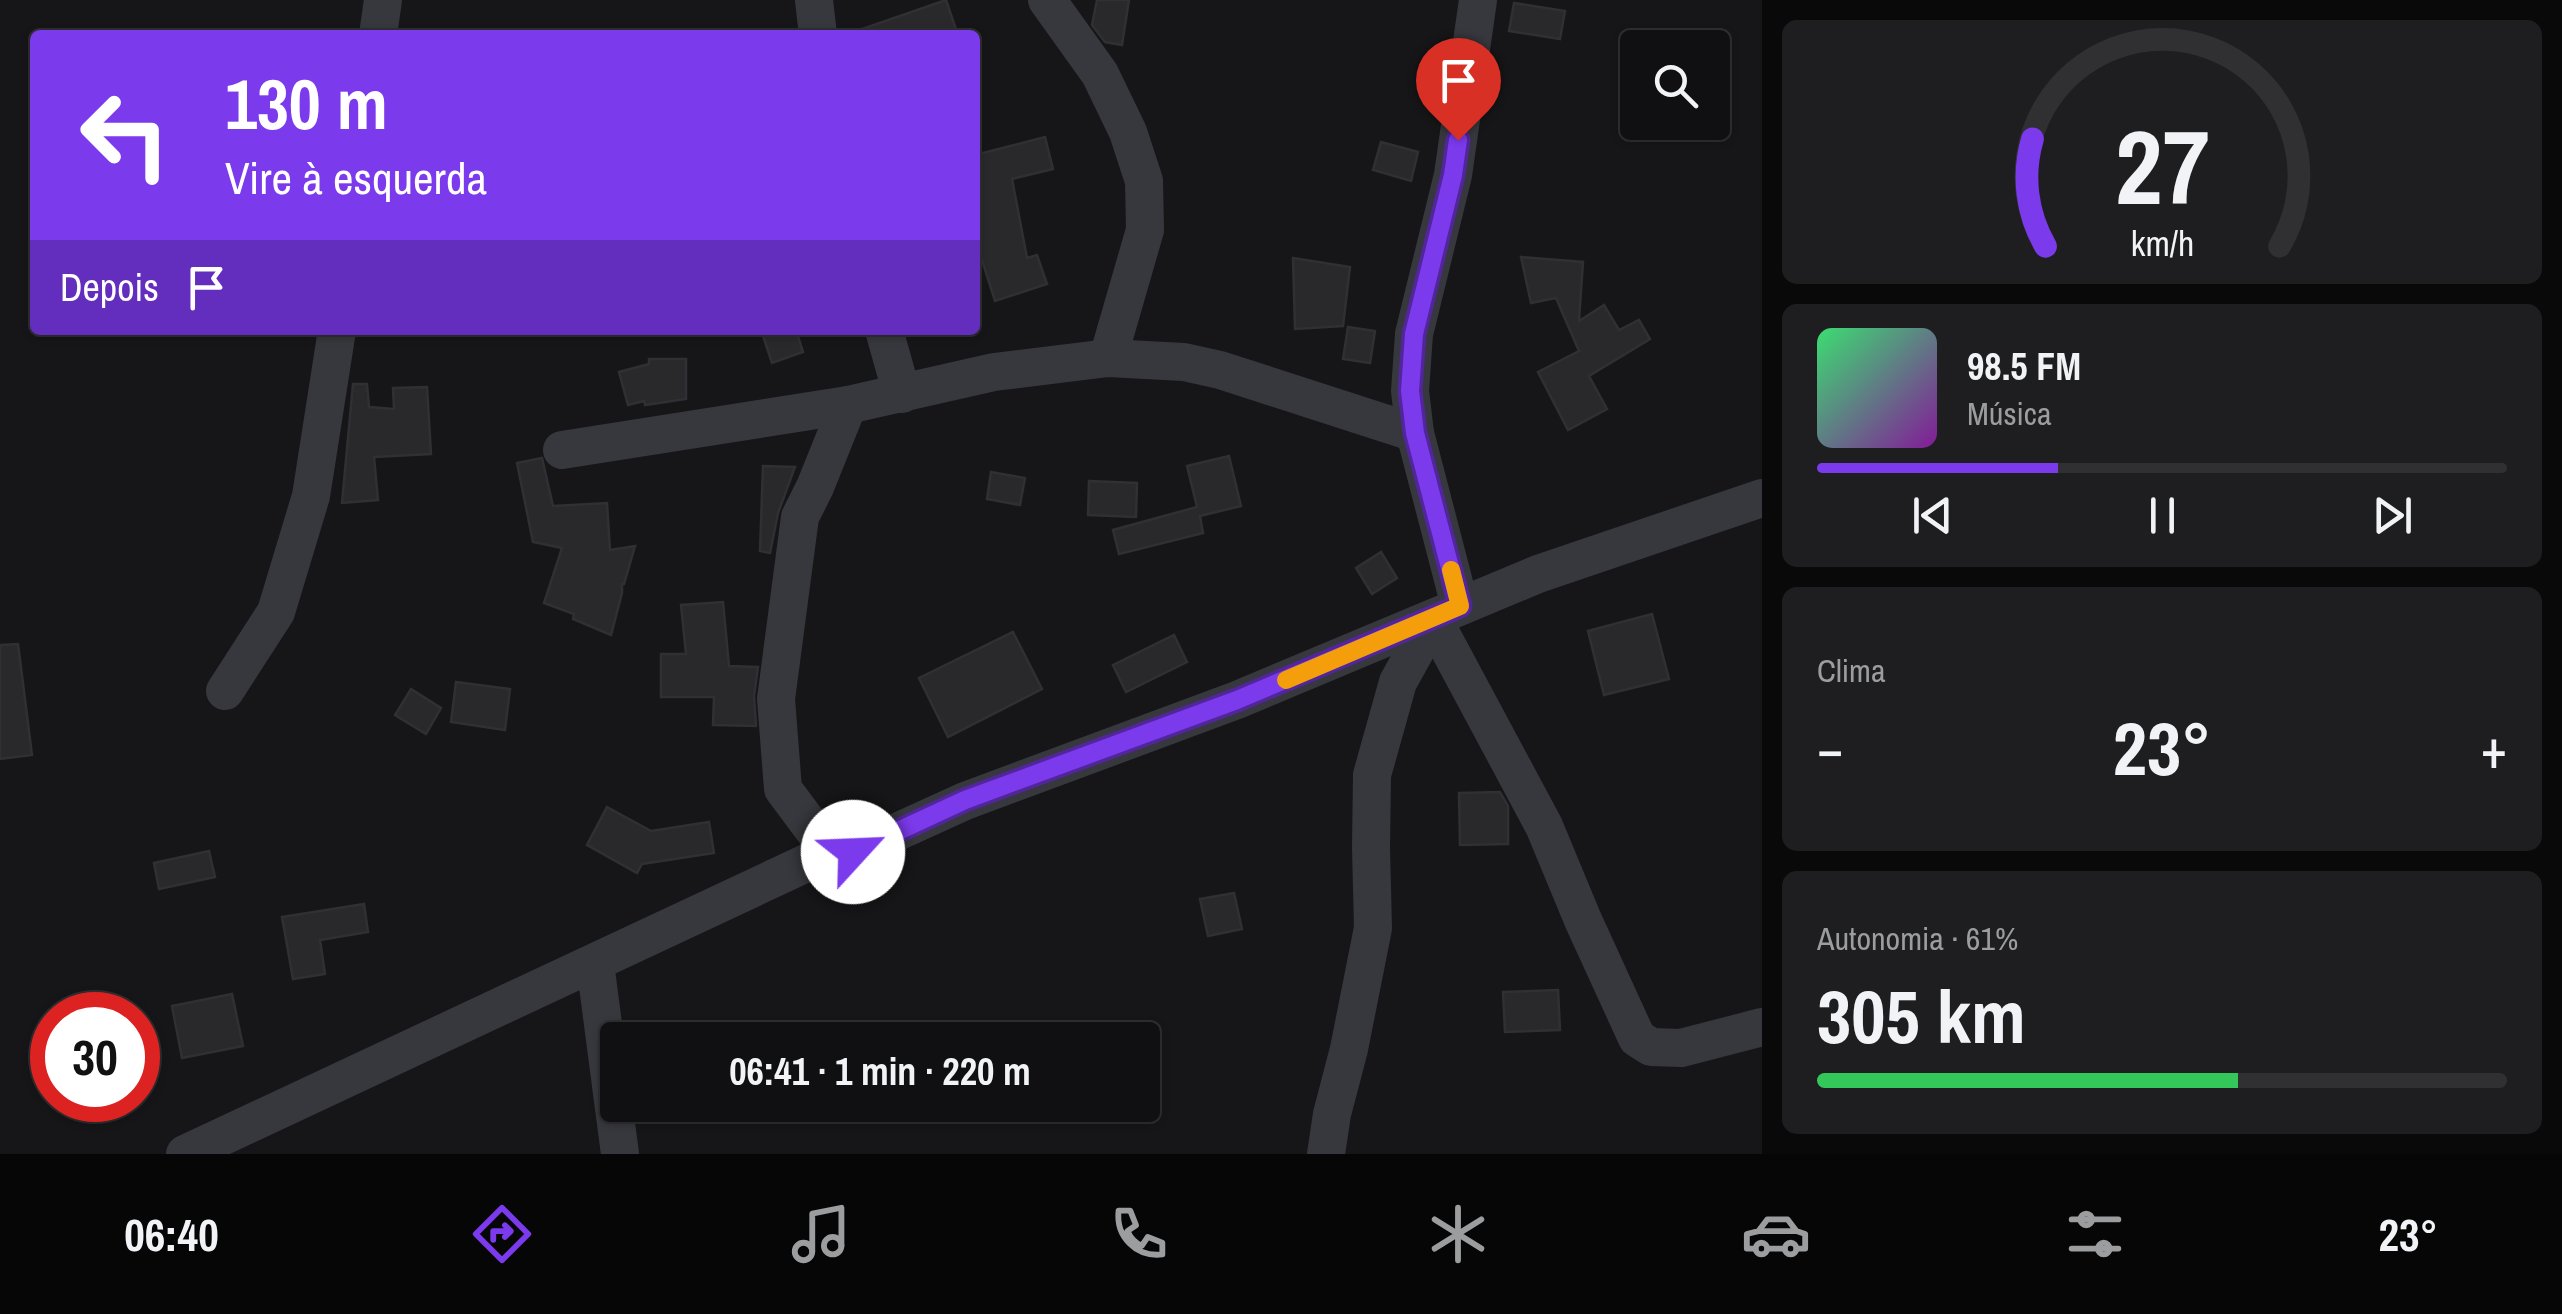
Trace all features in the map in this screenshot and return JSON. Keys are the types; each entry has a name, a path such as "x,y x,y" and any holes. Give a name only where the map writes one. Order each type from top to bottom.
{"street":[{"path":"379,30 382,0"},
{"path":"814,0 817,30"},
{"path":"1047,0 1100,74 1128,132 1144,181 1145,230 1108,358"},
{"path":"1478,0 1453,175 1414,334 1410,391 1447,613 1637,1038 1651,1047 1681,1048 1762,1027"},
{"path":"225,691 276,612 311,496 336,335"},
{"path":"885,335 902,394"},
{"path":"562,450 848,405 994,372 1108,358 1184,362 1220,370 1415,433"},
{"path":"830,852 783,789 776,700 800,517 848,405"},
{"path":"185,1154 830,852 853,852 965,800 1237,700 1538,574 1762,498"},
{"path":"1326,1154 1373,928 1372,775 1398,682 1447,613"},
{"path":"595,963 620,1154"}],"building":[{"path":"946,0 956,30 859,30"},
{"path":"1097,0 1129,0 1122,45 1105,42 1092,25"},
{"path":"1514,3 1565,11 1560,39 1509,31"},
{"path":"1045,137 1053,169 1012,179 1027,258 1037,255 1047,284 995,301 980,254 980,154"},
{"path":"1381,142 1418,152 1411,181 1373,170"},
{"path":"1521,257 1583,262 1579,321 1604,305 1619,330 1639,320 1650,339 1589,376 1607,409 1568,430 1538,372 1579,351 1556,298 1531,303"},
{"path":"1293,258 1350,267 1343,326 1295,329"},
{"path":"1348,327 1375,331 1370,363 1343,359"},
{"path":"763,335 798,335 803,352 772,363"},
{"path":"649,359 686,359 686,399 628,405 619,372 649,364"},
{"path":"353,384 367,384 369,407 394,409 393,388 427,387 431,454 374,457 378,500 342,503"},
{"path":"1229,456 1241,506 1200,516 1203,533 1119,554 1113,530 1197,507 1187,466"},
{"path":"542,458 553,506 607,503 610,550 635,546 611,635 573,619 574,614 544,603 562,548 533,542 517,463"},
{"path":"763,466 795,467 778,513 770,553 760,551"},
{"path":"991,472 1025,478 1020,505 987,499"},
{"path":"1089,481 1137,483 1136,517 1088,515"},
{"path":"1381,552 1397,578 1372,594 1356,568"},
{"path":"723,602 729,666 758,667 754,696 756,726 713,725 714,697 661,697 661,654 686,654 681,605"},
{"path":"1652,614 1669,679 1604,695 1588,631"},
{"path":"1013,632 1042,689 948,737 919,678"},
{"path":"1174,635 1187,662 1126,692 1113,665"},
{"path":"18,644 32,755 0,759 0,645"},
{"path":"456,682 510,689 505,730 451,722"},
{"path":"411,689 441,708 426,734 395,715"},
{"path":"1500,792 1508,806 1508,844 1460,845 1459,793"},
{"path":"607,807 651,831 709,822 714,853 642,864 637,873 587,845"},
{"path":"209,851 215,877 159,889 154,863"},
{"path":"1234,893 1242,929 1208,936 1200,899"},
{"path":"364,904 368,932 320,940 325,974 293,979 282,917"},
{"path":"1558,990 1560,1030 1505,1032 1503,992"},
{"path":"232,994 243,1046 182,1058 172,1006"}],"slow traffic":[{"path":"1286,680 1460,606 1451,570"}],"route":[{"path":"853,852 965,800 1237,700 1460,606 1415,433 1410,391 1414,334 1458,140"}]}
